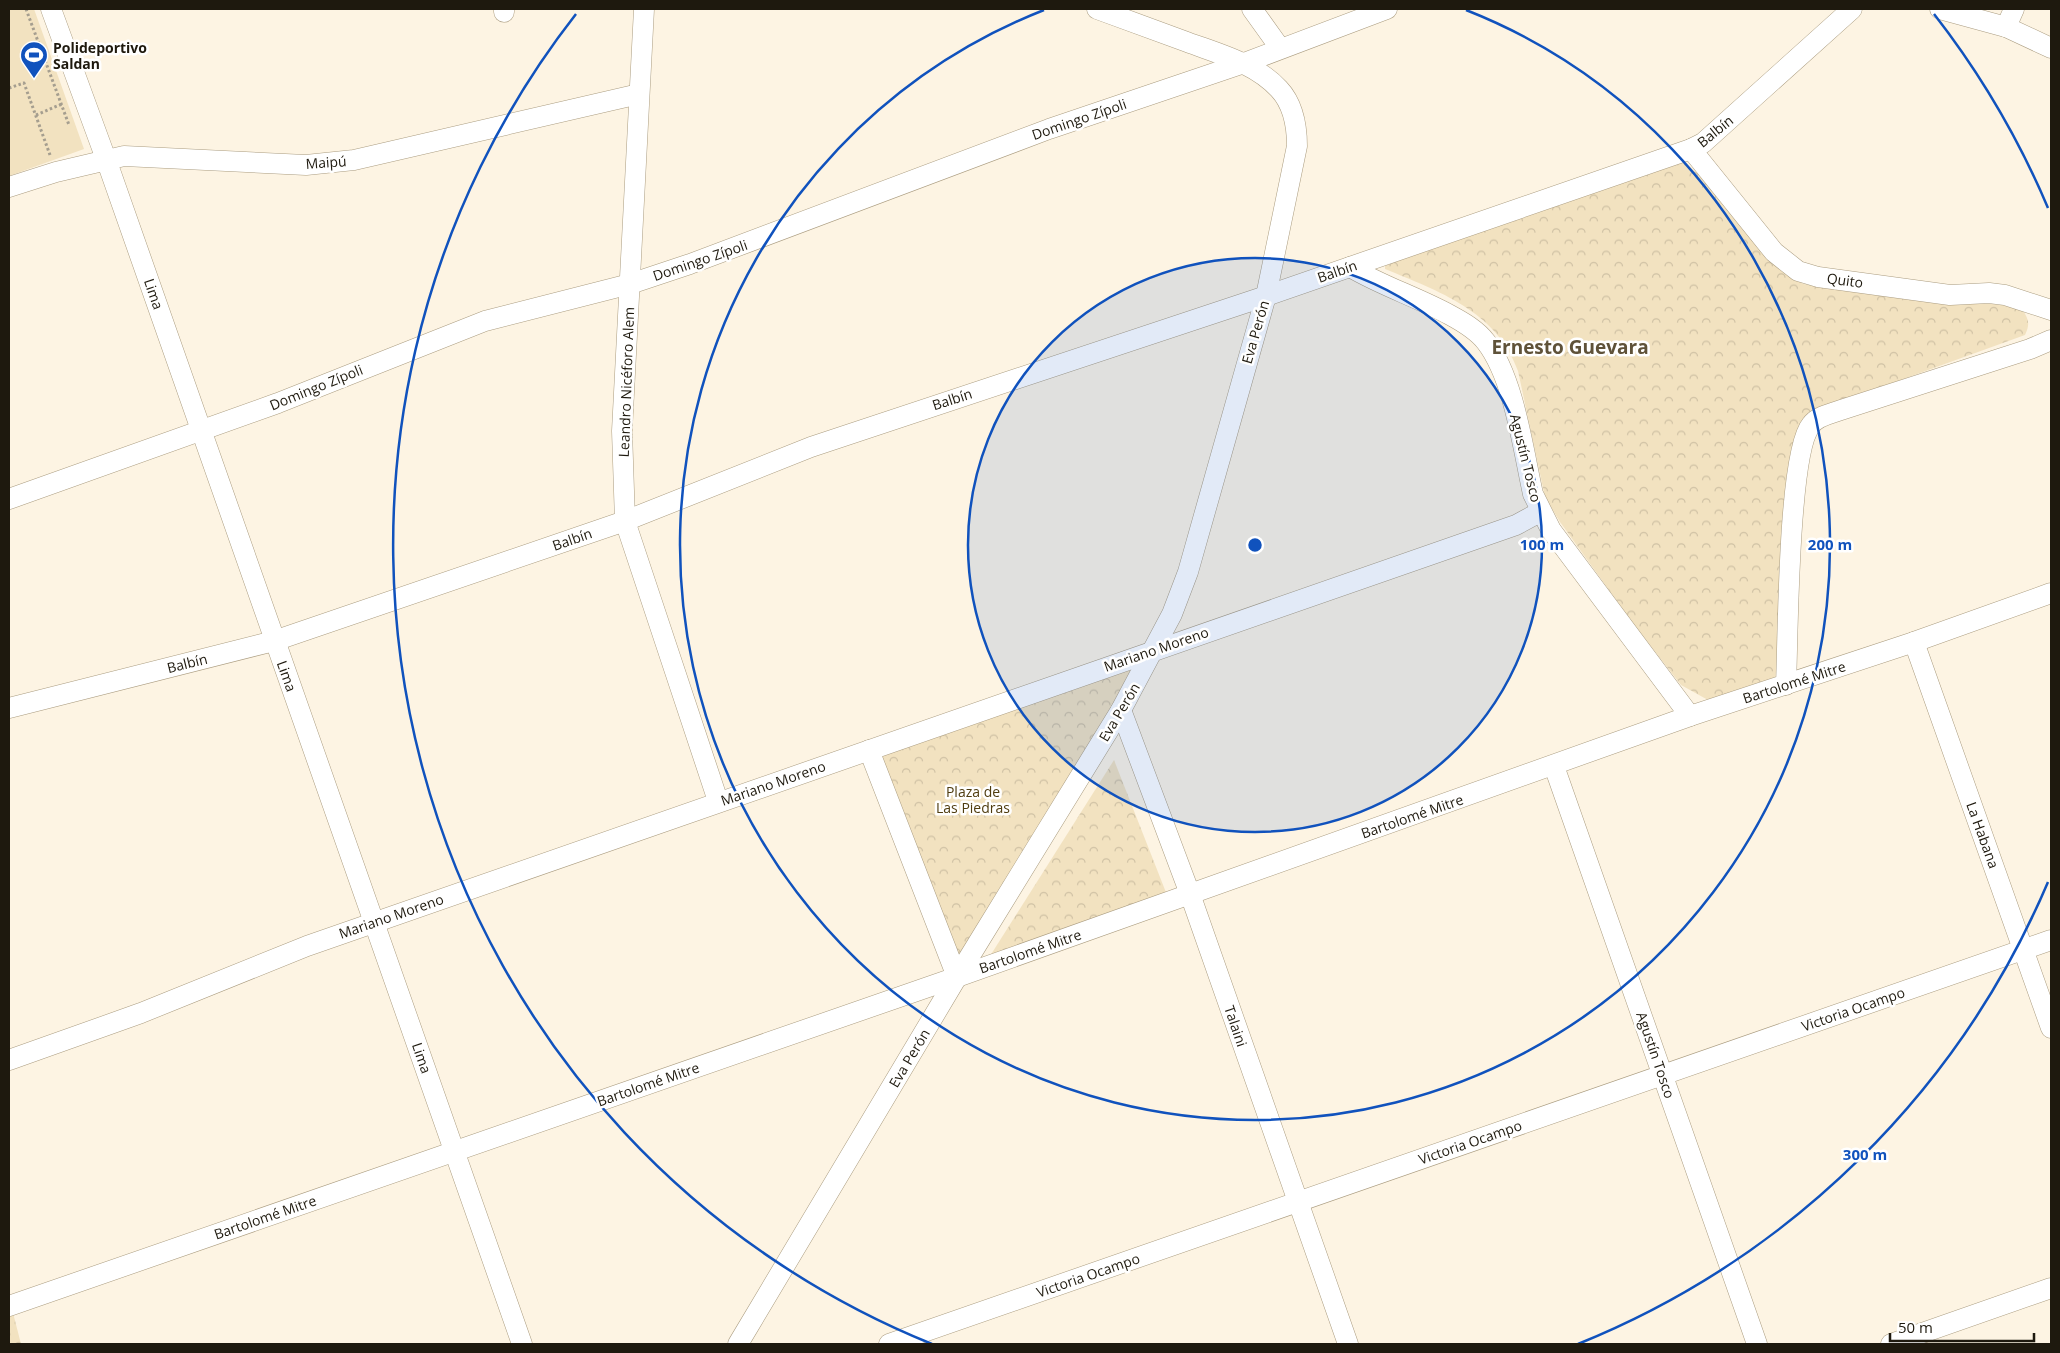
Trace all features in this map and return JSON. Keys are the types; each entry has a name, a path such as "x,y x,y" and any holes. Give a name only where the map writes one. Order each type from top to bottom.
{"street":[{"name":"Lima","path":"52,9 202,430 274,641 375,922 522,1344"},
{"name":"Leandro Nicéforo Alem","path":"644,9 622,431 625,521 718,801"},
{"name":"Eva Perón","path":"738,1344 1156,649 1188,572 1266,296 1294,167 1297,128 1292,111 1280,90 1270,80 1244,63 1097,9"},
{"path":"1252,9 1280,48"},
{"name":"Domingo Zípoli","path":"9,499 202,430 484,320 630,284 737,247 1049,129 1244,63 1387,9"},
{"name":"Balbín","path":"9,708 274,641 625,521 811,447 1266,296 1691,149 1703,143 1852,9"},
{"path":"1940,9 2010,18 2051,48"},
{"name":"Maipú","path":"9,187 106,159 137,156 306,164 354,160 639,94"},
{"name":"Quito","path":"1691,149 1774,252 1798,270 1818,277 1950,295 1988,293 2005,295 2051,310"},
{"name":"Agustín Tosco","path":"1350,266 1373,281 1449,314 1469,326 1486,341 1497,359 1506,380 1533,494 1540,512 1568,553 1690,716"},
{"path":"1786,685 1796,475 1805,433 1811,424 1818,418 2030,349 2051,340"},
{"name":"Mariano Moreno","path":"9,1060 141,1013 288,953 718,801 1516,525 1540,512"},
{"name":"Bartolomé Mitre","path":"9,1306 957,977 1690,716 1914,642 2051,593"},
{"name":"La Habana","path":"1914,642 2051,1028"},
{"name":"Talaini","path":"1121,710 1190,894 1348,1344"},
{"path":"869,750 957,977"},
{"name":"Agustín Tosco","path":"1554,766 1757,1344"},
{"name":"Victoria Ocampo","path":"889,1344 938,1336 1298,1202 2051,940"},
{"path":"1891,1344 2050,1289"}],"path":[{"path":"26,9 69,125"},
{"path":"9,88 24,83 56,172"},
{"path":"36,115 62,104"}],"green space":[{"name":"Polideportivo Saldan","path":"9,9 34,9 84,149 9,176"},
{"path":"1684,162 1716,191 1787,270 1803,284 2020,307 2027,317 2028,324 2025,335 1812,412 1775,679 1708,700 1681,685 1632,622 1560,522 1545,497 1518,371 1508,350 1496,333 1481,318 1445,295 1385,269 1385,266 1393,262"},
{"name":"Plaza de Las Piedras","path":"1156,649 957,977 869,750"},
{"path":"1114,760 1167,895 990,956"},
{"path":"11,1305 21,1344 9,1344 9,1306"}],"place":[{"name":"Polideportivo Saldan","path":"34,79"}],"district":[{"name":"Ernesto Guevara","path":"1570,347"}]}
